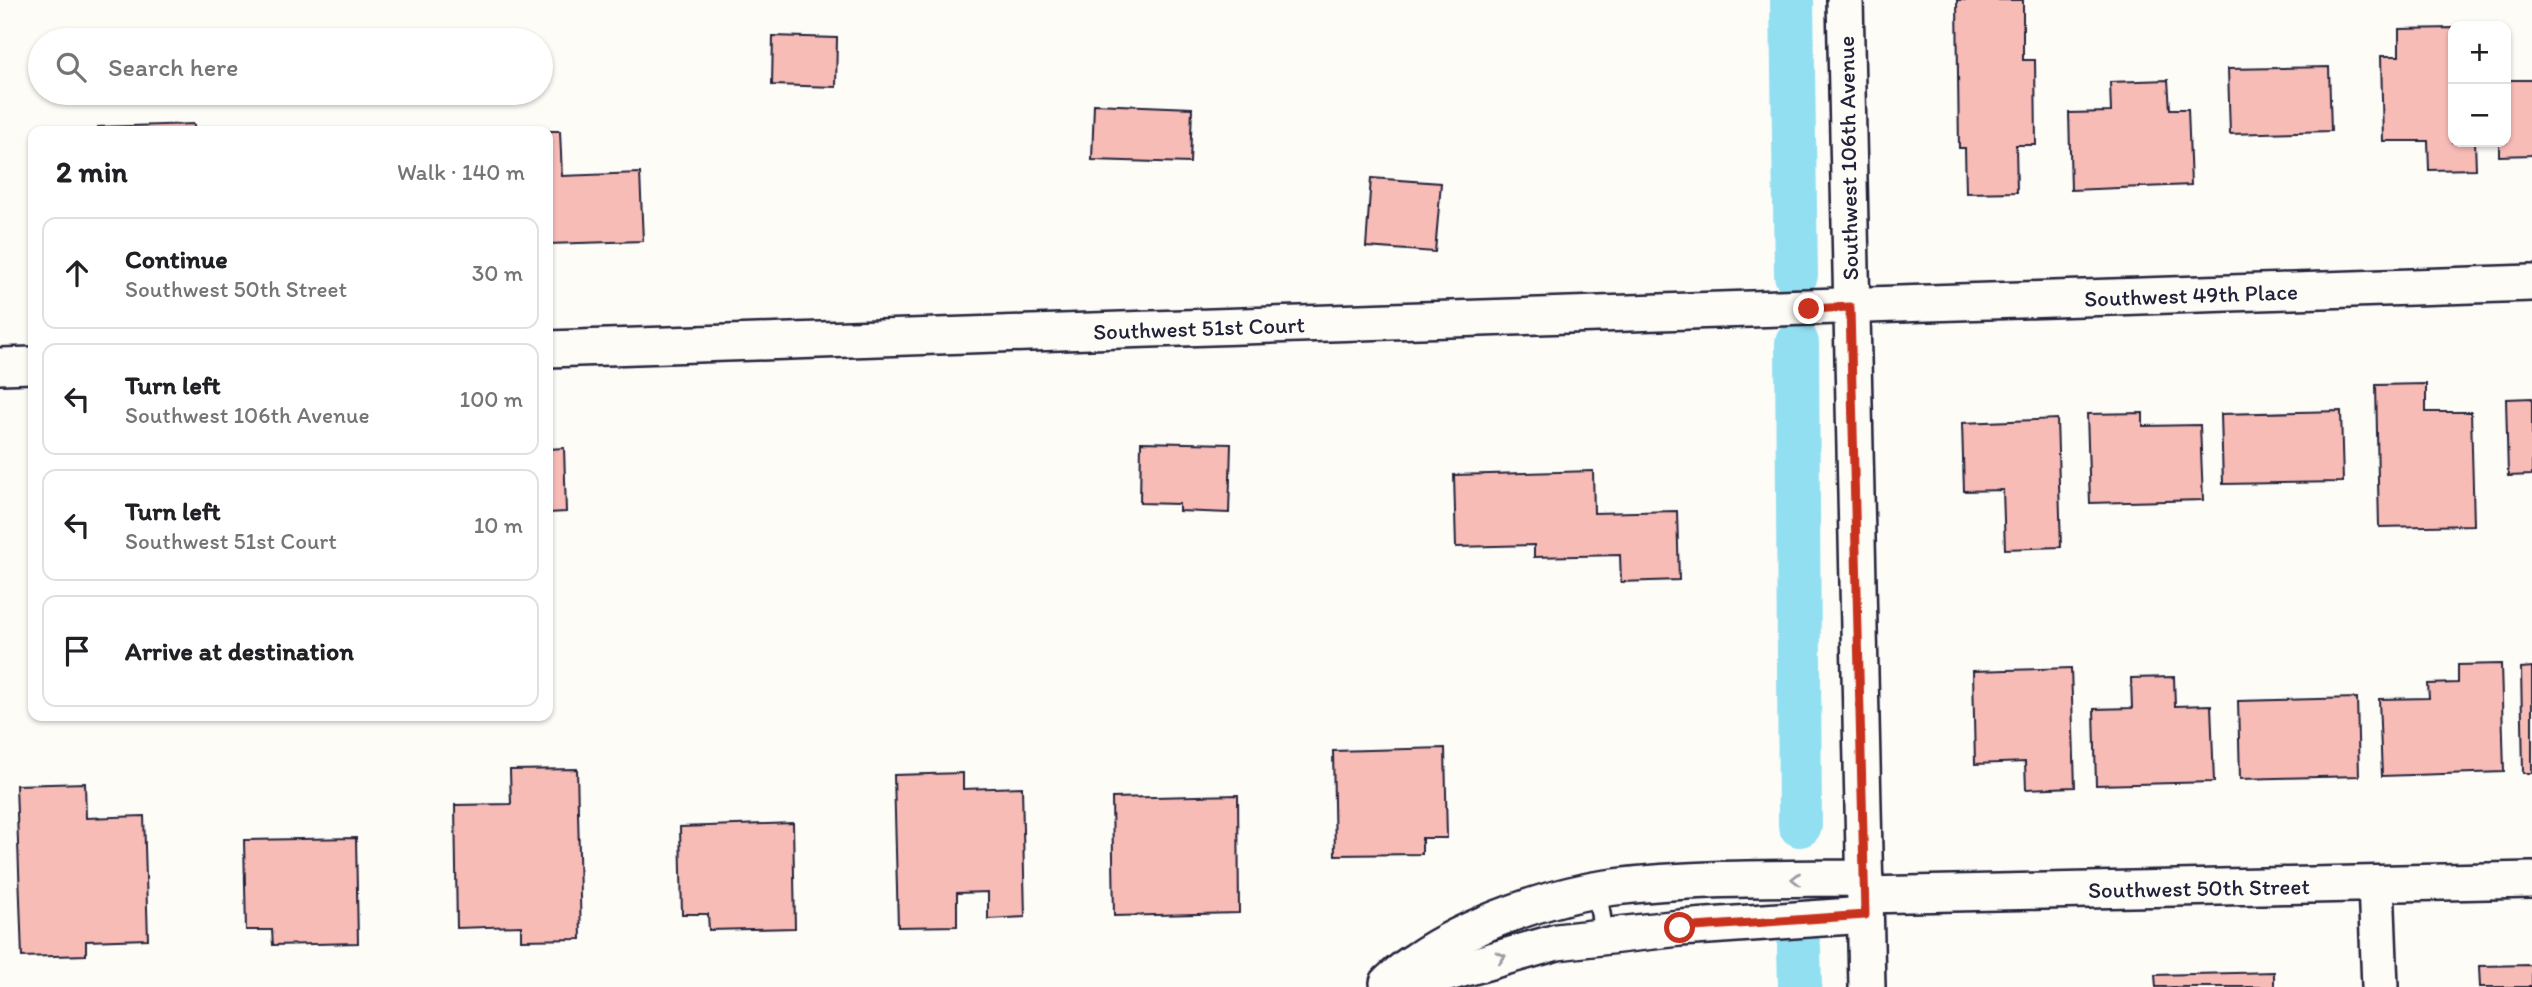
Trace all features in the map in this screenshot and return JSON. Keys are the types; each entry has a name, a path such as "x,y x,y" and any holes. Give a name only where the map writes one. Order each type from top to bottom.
{"street":[{"name":"Southwest 106th Avenue","path":"1845,0 1867,987"},
{"name":"Southwest 49th Place","path":"1850,307 2532,283"},
{"name":"Southwest 51st Court","path":"553,349 1850,307"},
{"path":"0,366 28,365"},
{"name":"Southwest 50th Street","path":"1381,985 1417,959 1470,931 1542,903 1612,887 1703,880 1865,896 2532,880"},
{"path":"2376,884 2380,987"},
{"name":"Southwest 50th Street","path":"1381,985 1431,978 1558,942 1680,928 1865,896"}],"lane":[{"path":"1597,890 1604,937"}],"building":[{"path":"1957,0 2023,0 2023,60 2035,60 2036,145 2016,145 2017,192 1966,193 1965,148 1959,148"},
{"path":"2448,28 2448,147 2475,147 2476,169 2429,170 2428,141 2383,141 2381,56 2399,56 2399,29"},
{"path":"773,36 837,38 836,87 772,85"},
{"path":"2329,67 2331,131 2230,134 2228,69"},
{"path":"2168,80 2170,109 2188,109 2191,185 2071,190 2069,113 2111,112 2110,82"},
{"path":"2511,80 2532,80 2532,155 2499,156 2499,147 2511,147"},
{"path":"1094,104 1192,108 1190,163 1092,160"},
{"path":"194,124 194,126 130,126"},
{"path":"553,131 560,131 562,176 640,173 643,241 553,244"},
{"path":"1371,178 1441,183 1435,252 1366,247"},
{"path":"2426,384 2426,412 2471,412 2474,525 2379,527 2376,385"},
{"path":"2532,398 2532,475 2508,476 2506,399"},
{"path":"2341,411 2343,482 2223,484 2221,414"},
{"path":"2143,413 2143,426 2200,425 2203,500 2090,503 2087,414"},
{"path":"2057,419 2061,547 2005,549 2003,490 1964,491 1962,423"},
{"path":"1141,442 1231,444 1229,513 1179,511 1179,504 1140,503"},
{"path":"564,448 566,512 553,513 553,449"},
{"path":"1593,471 1594,513 1677,511 1679,580 1621,582 1620,555 1534,557 1534,545 1456,547 1454,475"},
{"path":"2501,664 2504,772 2382,776 2379,699 2429,698 2428,684 2458,683 2458,665"},
{"path":"2532,667 2532,773 2523,773 2521,668"},
{"path":"2071,668 2075,787 2026,789 2025,762 1975,764 1973,671"},
{"path":"2174,677 2175,706 2211,705 2214,782 2096,785 2094,709 2132,708 2131,678"},
{"path":"2357,698 2359,776 2240,779 2238,701"},
{"path":"1445,748 1447,838 1422,838 1422,854 1335,855 1333,751"},
{"path":"577,769 581,939 521,940 521,926 457,928 455,805 511,804 510,770"},
{"path":"963,773 963,789 1022,787 1025,917 988,919 988,892 957,893 957,926 898,927 894,775"},
{"path":"85,783 86,818 144,816 148,939 86,941 86,955 22,957 16,785"},
{"path":"1238,795 1239,913 1114,916 1112,798"},
{"path":"793,823 795,928 709,930 708,914 682,914 680,827"},
{"path":"356,838 358,943 273,945 272,930 246,930 244,840"},
{"path":"2532,965 2532,987 2480,987 2479,966"},
{"path":"2274,972 2274,987 2156,987 2155,975"}],"waterway":[{"path":"1792,0 1796,275"},
{"path":"1797,343 1800,825"},
{"path":"1799,947 1800,987"}],"route":[{"path":"1680,928 1865,915 1850,307 1809,309"}]}
